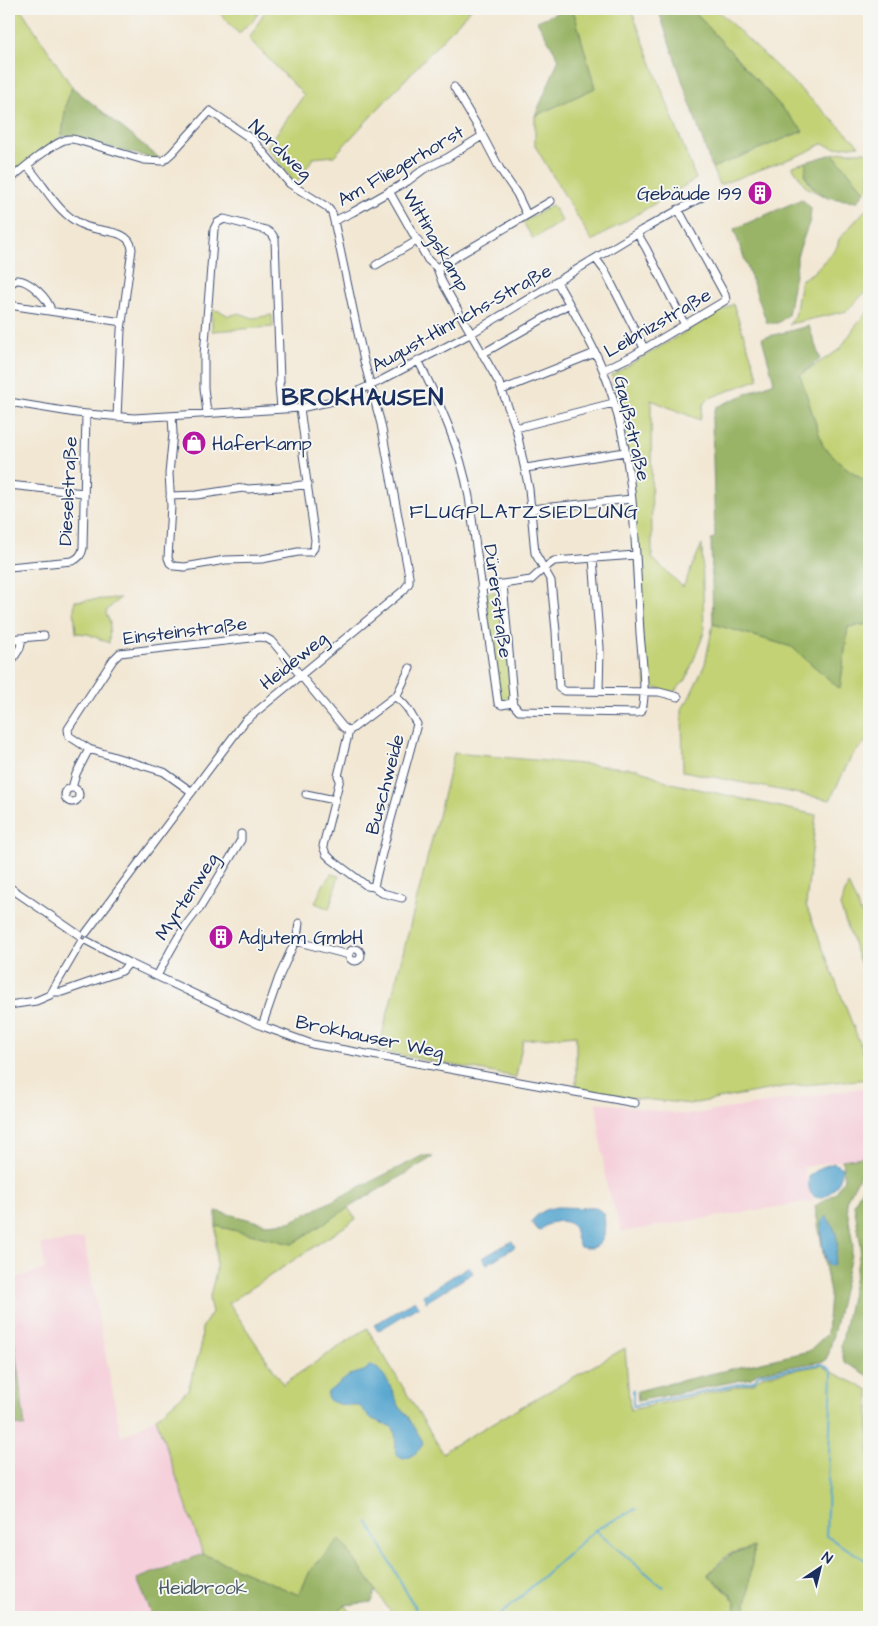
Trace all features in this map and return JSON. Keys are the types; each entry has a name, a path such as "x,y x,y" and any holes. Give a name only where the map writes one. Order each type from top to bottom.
{"street":[{"name":"Am Fliegerhorst","path":"454,87 528,215"},
{"name":"Nordweg","path":"9,181 58,143 71,139 144,160 163,161 207,113 212,112 253,140 290,184 327,207 332,213 371,385"},
{"name":"Am Fliegerhorst","path":"334,220 347,215 408,181 424,169 447,158 482,136"},
{"path":"27,166 56,205 70,218 90,228 121,234 130,240 132,249 122,322 117,417"},
{"name":"Wittingskamp","path":"389,191 428,260 437,268 442,282 472,332 474,341 502,390 516,428 526,468 535,553 551,581 559,688 564,691 599,690"},
{"name":"August-Hinrichs-Straße","path":"9,402 86,415 117,417 172,416 300,408 338,400 371,385 472,332 637,233 702,197"},
{"path":"437,268 550,201"},
{"name":"Leibnizstraße","path":"603,370 618,364 726,300 678,209"},
{"path":"207,413 204,388 204,355 214,229 217,223 224,219 266,230 272,234 274,239 281,408"},
{"path":"637,233 685,325"},
{"path":"376,265 418,240"},
{"path":"596,259 605,271 644,348"},
{"path":"9,285 16,280 28,282 49,304 51,311"},
{"name":"Gaußstraße","path":"512,703 520,711 634,713 641,712 644,706 632,499 625,452 614,403 603,370 557,282"},
{"path":"482,354 569,304"},
{"path":"9,305 122,322"},
{"path":"502,390 595,353"},
{"name":"Dürerstraße","path":"418,360 451,430 463,468 497,701 499,704 508,705 512,703"},
{"name":"Heideweg","path":"52,992 83,938 245,721 404,590 409,583 381,424 371,385"},
{"path":"516,428 614,403"},
{"path":"172,416 173,439 169,474 168,560 174,566 185,567 219,561 262,559 305,551 311,552 314,548 315,540 300,408"},
{"name":"Dieselstraße","path":"9,567 70,562 77,559 82,550 86,415"},
{"path":"526,468 625,452"},
{"path":"170,496 197,495 243,488 308,484"},
{"path":"9,485 84,493"},
{"path":"531,509 632,499"},
{"path":"481,587 531,580 554,561 636,555"},
{"path":"593,558 600,648 599,690 659,692 678,697"},
{"path":"503,584 513,696 512,703"},
{"path":"9,639 44,636"},
{"name":"Einsteinstraße","path":"192,792 164,772 89,749 69,736 68,729 120,652 264,637 273,642 300,675"},
{"path":"9,665 20,648 22,638"},
{"path":"396,697 410,668"},
{"path":"300,675 343,727 348,730 349,734 323,846 326,854 367,886 374,887 382,893 402,898"},
{"name":"Buschweide","path":"348,730 352,729 390,699 396,697 405,706 417,724 374,887"},
{"path":"72,788 76,774 89,749"},
{"path":"306,794 335,800"},
{"name":"Myrtenweg","path":"157,976 192,915 200,908 242,840 241,834"},
{"name":"Brokhauser Weg","path":"9,887 83,938 129,963 262,1026 312,1044 635,1103"},
{"path":"262,1026 279,977 295,941 299,923"},
{"path":"295,941 349,955"},
{"path":"9,1006 36,1002 52,992 62,992 122,970 129,963"}],"shaded area":[{"path":"869,1087 869,1156 803,1167 813,1201 622,1232 606,1183 596,1102 687,1115"},
{"path":"84,1239 121,1437 156,1418 203,1554 137,1579 153,1617 9,1617 9,1423 25,1427 9,1300 9,1280 45,1269 41,1244"}],"green space":[{"path":"9,9 21,9 72,87 66,104 62,135 9,183"},
{"path":"216,9 260,9 253,21 239,34"},
{"path":"266,9 471,9 334,156 313,158 296,184 267,147 304,95 249,39"},
{"path":"566,9 573,9 595,88 535,116 559,59 537,21"},
{"path":"573,9 631,9 696,179 592,241 535,146 535,116 595,88"},
{"path":"658,9 692,9 803,131 712,168"},
{"path":"692,9 716,9 859,145 835,148 822,144 805,153 719,185 712,168 803,131"},
{"path":"72,87 163,161 62,135 66,104"},
{"path":"866,152 869,155 869,187 865,191 833,154"},
{"path":"833,154 865,191 858,201 827,196 816,189 805,176 806,162"},
{"path":"806,162 808,181 818,192 830,199 806,187 792,166"},
{"path":"802,199 811,208 810,220 797,256 788,315 778,323 767,323 734,229"},
{"path":"552,205 562,221 533,239 523,222"},
{"path":"869,206 869,288 847,311 789,324 795,316 801,280 814,272 837,247 839,239"},
{"path":"733,304 759,379 710,398 703,405 700,420 651,400 652,558 683,587 702,544 704,633 686,680 674,692 646,686 625,434 612,375"},
{"path":"212,310 220,311 229,316 239,313 253,318 272,315 273,327 212,331"},
{"path":"869,310 869,484 844,466 823,446 800,375 840,349"},
{"path":"809,326 820,359 800,375 823,446 844,466 869,484 869,624 848,627 840,689 792,647 713,624 711,540 715,537 712,420 716,407 774,382 762,338"},
{"path":"503,591 511,697 504,700 501,699 499,693 485,593"},
{"path":"120,598 107,610 106,614 110,622 109,643 88,634 76,633 75,601"},
{"path":"713,624 792,647 840,689 848,627 869,624 869,738 851,757 830,800 683,771 682,708 688,700 705,664"},
{"path":"454,753 638,769 671,783 816,815 806,905 869,1067 869,1079 783,1087 691,1104 633,1098 576,1088 576,1035 523,1040 516,1077 378,1051"},
{"path":"331,874 339,876 329,909 315,903 323,885"},
{"path":"848,884 869,931 869,988 840,906"},
{"path":"422,1156 433,1157 292,1244 216,1226 216,1211 267,1224 290,1222"},
{"path":"869,1156 846,1201 853,1246 829,1353 825,1361 758,1372 751,1378 638,1401 637,1391 809,1351 827,1334 830,1294 815,1206 836,1193 844,1179 842,1160","holes":["821,1233 833,1266 828,1265 825,1261"]},
{"path":"869,1174 869,1376 844,1362 841,1346 861,1246 854,1204"},
{"path":"348,1208 356,1219 229,1303 283,1384 367,1328 443,1453 625,1348 630,1410 754,1383 762,1376 822,1365 830,1371 869,1390 869,1617 748,1617 745,1613 754,1547 728,1554 707,1575 730,1595 736,1604 734,1617 394,1617 340,1539 311,1569 299,1595 203,1554 156,1418 188,1390 201,1347 202,1328 212,1312 209,1300 216,1271 216,1226 292,1244"},
{"path":"9,1300 25,1427 9,1423"},
{"name":"Heidbrook","path":"340,1539 376,1590 372,1602 345,1605 332,1617 153,1617 137,1579 203,1554 299,1595 311,1569"},
{"path":"754,1547 745,1613 747,1617 734,1617 736,1604 730,1594 708,1575 729,1555"},
{"path":"345,1605 355,1617 332,1617"}],"water":[{"path":"834,1163 842,1168 840,1178 830,1193 824,1197 817,1198 812,1195 809,1188 809,1176 822,1167"},
{"path":"557,1207 596,1208 604,1213 605,1227 600,1244 589,1248 580,1247 574,1228 570,1223 559,1221 546,1225 539,1231 531,1222 542,1212"},
{"path":"826,1216 831,1222 837,1240 833,1266 828,1265 823,1249 821,1223"},
{"path":"512,1241 515,1247 487,1264 482,1258"},
{"path":"469,1266 473,1273 426,1302 423,1295"},
{"path":"415,1300 419,1306 378,1331 374,1325"},
{"path":"371,1365 384,1375 399,1405 422,1440 423,1444 421,1447 409,1457 403,1459 396,1455 395,1432 392,1427 372,1419 358,1405 338,1404 327,1398 328,1392 350,1375 364,1371"}],"waterway":[{"path":"633,1390 633,1406 754,1381 759,1374 822,1364 830,1369 832,1374 826,1536 869,1562"},
{"path":"498,1617 595,1530 636,1509"},
{"path":"368,1522 420,1617"},
{"path":"596,1531 663,1587"}],"place":[{"name":"Gebäude 199","path":"760,193"},
{"name":"Haferkamp","path":"194,443"},
{"name":"Adjutem GmbH","path":"221,937"}],"district":[{"name":"BROKHAUSEN","path":"363,397"},
{"name":"FLUGPLATZSIEDLUNG","path":"524,511"}]}
